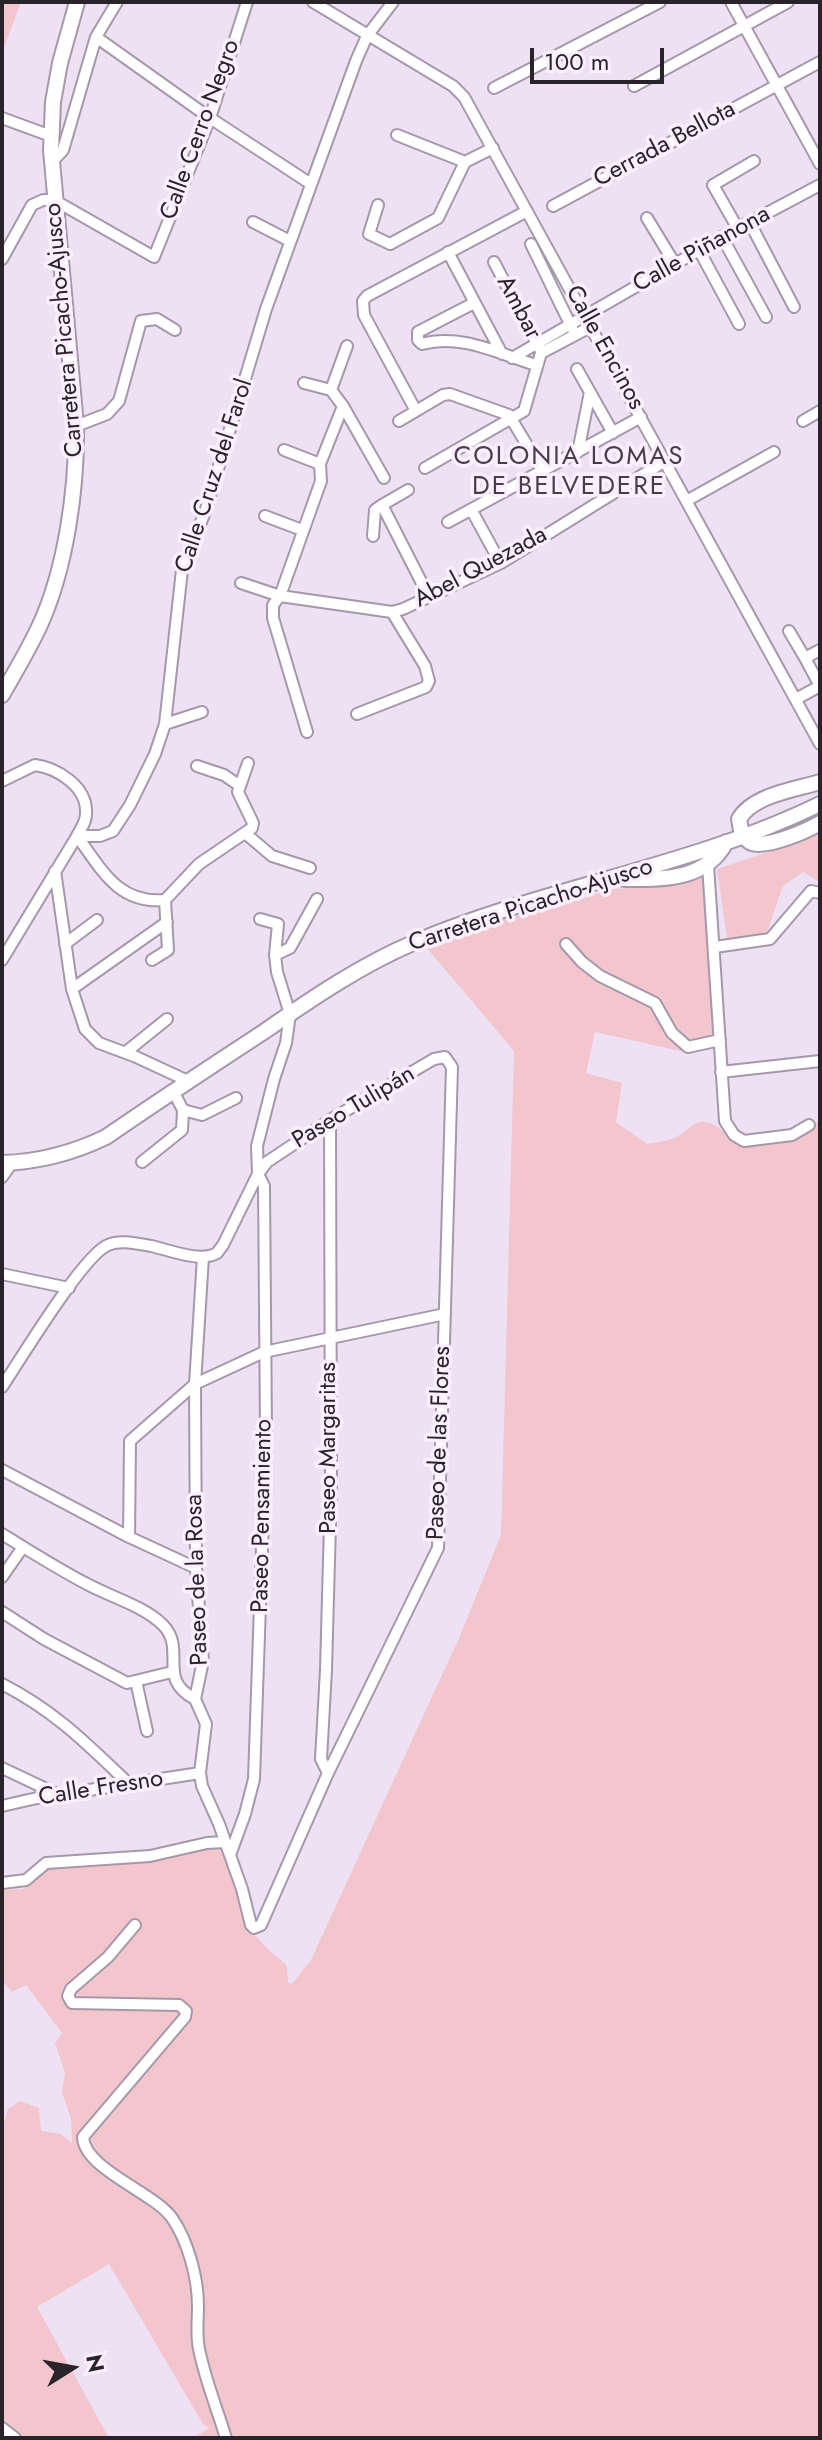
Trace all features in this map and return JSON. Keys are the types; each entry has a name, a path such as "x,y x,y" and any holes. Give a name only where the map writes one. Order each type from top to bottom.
{"main road":[{"name":"Carretera Picacho-Ajusco","path":"2,695 41,622 57,572 77,468 51,136 60,63 77,2"},
{"path":"820,782 754,803 745,809 739,819 742,836 752,843 767,843 798,834 820,823"},
{"name":"Carretera Picacho-Ajusco","path":"7,1163 82,1149 106,1137 358,971 414,943 492,915 726,842 820,804"},
{"path":"608,879 671,877 697,872 708,865 726,842"}],"street":[{"path":"52,162 63,150 96,37 117,2"},
{"name":"Calle Cerro Negro","path":"54,200 154,257 210,118 247,2"},
{"name":"Calle Encinos","path":"313,2 453,86 464,97 524,213 592,326 637,419 688,500 820,744"},
{"name":"Calle Cruz del Farol","path":"77,836 100,836 113,831 121,822 155,754 165,724 182,570 205,512 266,309 290,241 367,36 391,2"},
{"path":"494,88 660,2"},
{"path":"731,2 820,164"},
{"path":"634,86 788,2"},
{"path":"96,37 210,118 311,184"},
{"name":"Cerrada Bellota","path":"553,206 820,62"},
{"path":"2,118 51,136"},
{"path":"397,135 465,162"},
{"path":"808,144 820,138"},
{"path":"378,205 369,234 390,244 438,218 465,162 493,148"},
{"path":"738,229 713,185 754,161"},
{"name":"Calle Piñanona","path":"539,348 570,324 820,185"},
{"path":"2,259 32,205 43,200 54,200"},
{"path":"416,411 364,315 363,301 367,296 524,213"},
{"path":"647,218 675,264"},
{"path":"253,222 290,241"},
{"path":"750,223 794,307"},
{"path":"722,237 766,317"},
{"path":"531,244 576,335"},
{"path":"699,250 739,324"},
{"path":"448,252 474,303 507,356"},
{"name":"Ambar","path":"494,262 539,348"},
{"path":"474,303 418,332 418,340 422,344 444,339 459,340 536,365"},
{"path":"76,426 107,414 119,401 141,321 157,319 175,330"},
{"path":"507,356 576,335 592,326"},
{"path":"331,390 347,346"},
{"path":"425,468 524,411 539,348"},
{"path":"577,369 613,433"},
{"path":"304,383 331,390 384,478"},
{"path":"578,452 590,392"},
{"path":"399,421 450,394 509,415 542,470"},
{"path":"307,732 273,618 273,605 280,596 321,481 320,464 343,406"},
{"path":"803,421 820,411"},
{"path":"448,522 637,419"},
{"path":"284,450 320,464"},
{"path":"688,500 774,452"},
{"name":"Abel Quezada","path":"241,583 280,596 392,612 501,563 665,461"},
{"path":"373,536 374,512 408,490"},
{"path":"382,505 429,597"},
{"path":"472,511 495,553"},
{"path":"265,516 302,530"},
{"path":"357,714 426,687 429,681 425,666 392,612"},
{"path":"789,631 820,686 796,699"},
{"path":"805,658 820,650"},
{"path":"165,724 202,712"},
{"path":"77,836 117,888 137,899 165,900 199,864 252,828 253,823 238,792 248,763"},
{"path":"2,781 35,765 58,771 74,786 84,802 85,822 2,960"},
{"path":"197,766 224,775 240,786"},
{"path":"245,833 272,856 310,868"},
{"path":"708,865 725,1121 734,1135 744,1141 792,1135 809,1125"},
{"path":"55,871 72,989 85,1029 99,1043 188,1081"},
{"path":"715,947 770,939 811,891 820,893"},
{"path":"275,955 290,948 317,899"},
{"path":"152,960 168,950 165,900"},
{"path":"2,1387 95,1253 120,1242 203,1257 217,1253 223,1245 258,1174 257,1146 286,1043 290,1014 277,972 278,924 260,919"},
{"path":"65,944 97,920"},
{"path":"72,989 167,922"},
{"path":"566,944 600,976 655,1003 672,1033 688,1047 720,1040"},
{"path":"126,1052 167,1019"},
{"name":"Paseo Tulipán","path":"258,1174 267,1162 330,1120 434,1059 445,1057 452,1067"},
{"path":"721,1072 820,1061"},
{"name":"Paseo de las Flores","path":"261,1925 328,1773 438,1548 452,1067"},
{"path":"142,1162 182,1130 183,1110 173,1091"},
{"path":"183,1110 202,1115 236,1098"},
{"name":"Paseo Margaritas","path":"328,1773 321,1759 331,1487 330,1120"},
{"path":"2,1177 7,1163"},
{"name":"Paseo Pensamiento","path":"230,1855 254,1779 265,1479 264,1186 258,1174"},
{"name":"Paseo de la Rosa","path":"203,1257 195,1384 196,1568 203,1661 195,1699 206,1724 200,1773 202,1786 242,1889 251,1925 254,1928 261,1925"},
{"path":"2,1274 69,1288"},
{"path":"129,1537 130,1441 195,1384 264,1352 445,1314"},
{"path":"2,1470 129,1537 196,1568"},
{"path":"2,1534 164,1626 171,1638 172,1672 176,1683 184,1693 195,1699"},
{"path":"2,1577 23,1547"},
{"path":"2,1612 127,1683 172,1672"},
{"path":"136,1681 147,1731"},
{"path":"2,1684 67,1724 129,1784"},
{"path":"2,1768 57,1794"},
{"name":"Calle Fresno","path":"2,1806 57,1794 200,1773"},
{"path":"2,1883 26,1880 46,1863 150,1856 225,1842"},
{"path":"135,1925 108,1957 71,1989 68,1996 72,2003 179,2005 186,2011 185,2017 83,2137 83,2142 95,2160 170,2214 183,2235 198,2304 196,2331 199,2353 226,2438"},
{"path":"2,2428 15,2438"}],"shaded area":[{"path":"2,2 21,2 2,53"},
{"path":"820,829 820,882 803,872 783,886 766,935 727,938 717,869 795,843"},
{"path":"705,875 714,1033 711,1039 680,1051 595,1032 586,1073 622,1083 616,1122 647,1144 674,1138 701,1122 710,1123 749,1145 770,1145 820,1121 820,2438 193,2438 209,2428 203,2424 109,2264 37,2307 109,2438 2,2438 2,2129 8,2109 20,2101 39,2108 41,2131 61,2134 72,2143 71,2119 62,2092 65,2073 55,2043 62,2033 26,1985 12,1992 2,1980 2,1890 24,1889 50,1864 158,1861 189,1854 180,1850 184,1841 196,1839 210,1845 208,1849 225,1850 239,1871 246,1883 251,1929 287,1966 288,1982 291,1984 310,1962 459,1638 501,1535 514,1051 426,947 525,911 553,909 611,889 682,885"}],"district":[{"name":"COLONIA LOMAS DE BELVEDERE","path":"569,473"}]}
